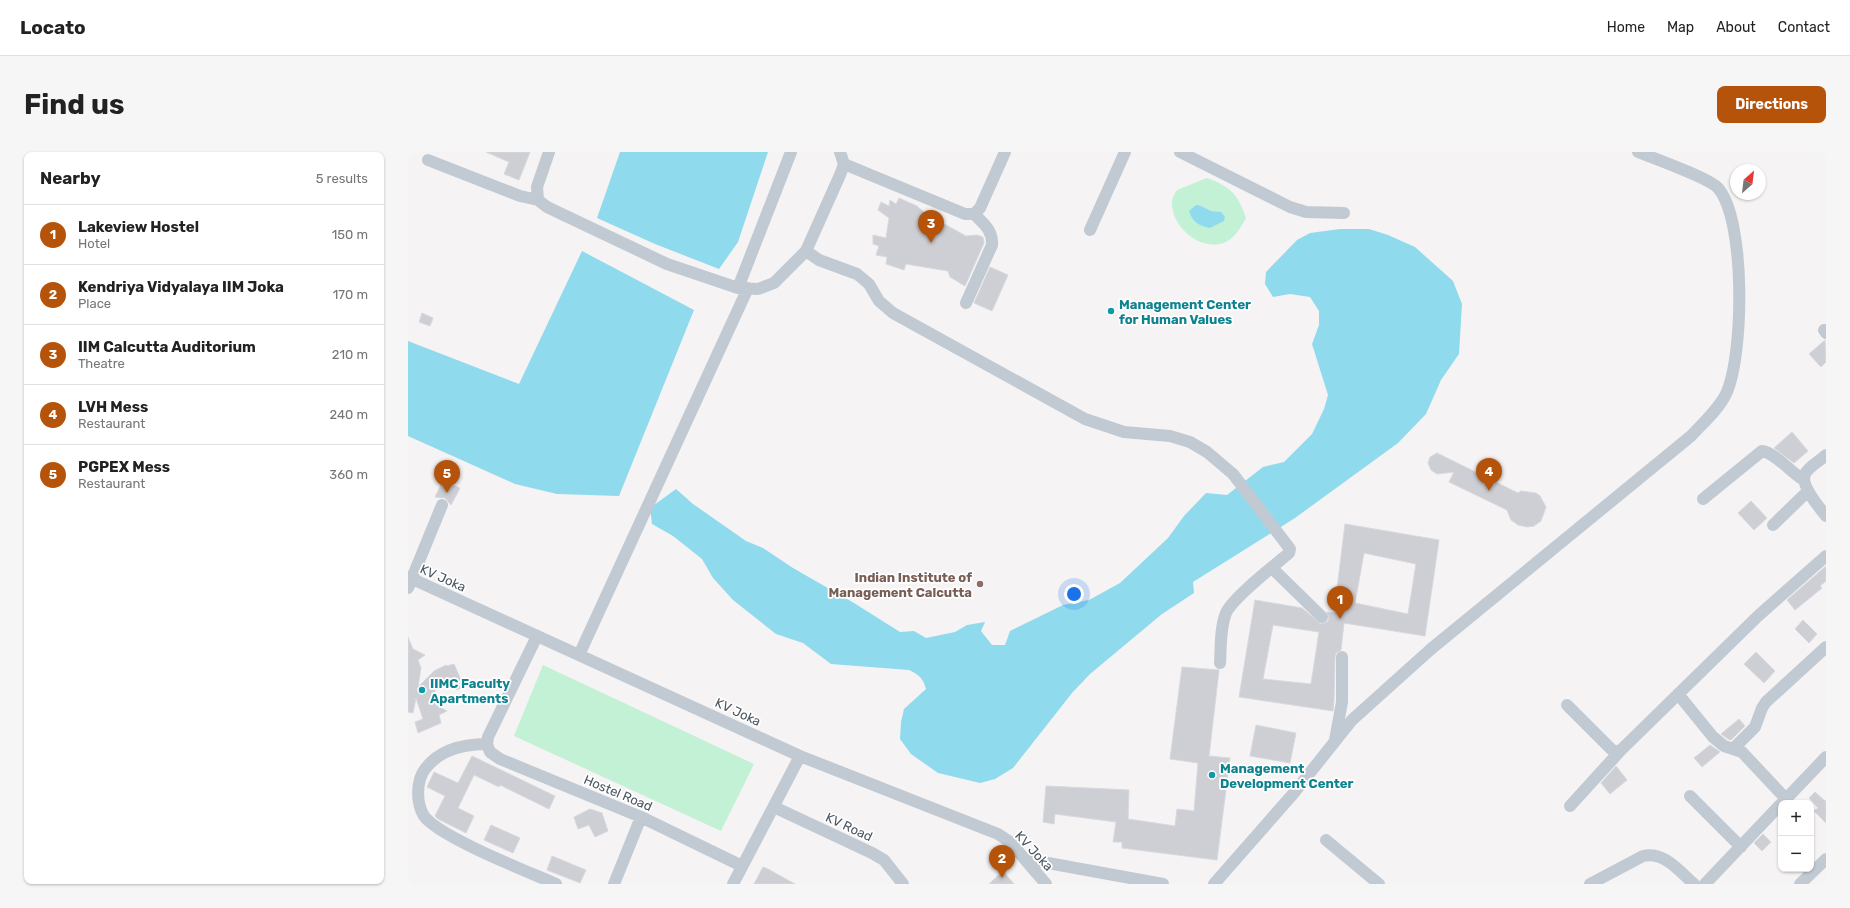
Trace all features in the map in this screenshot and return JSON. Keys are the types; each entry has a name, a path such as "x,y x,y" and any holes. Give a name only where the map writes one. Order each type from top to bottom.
{"street":[{"path":"538,200 538,187 550,152"},
{"path":"579,655 743,288 791,152"},
{"path":"428,160 520,196 538,200 547,206 667,264 743,288 758,289 774,283 806,251 842,158 965,214 974,214 980,208 1005,152"},
{"path":"1090,230 1125,152"},
{"path":"1180,152 1290,207 1306,212 1344,213"},
{"path":"1214,884 1293,794 1352,720 1432,649 1691,436 1714,411 1726,394 1737,356 1738,284 1735,234 1724,196 1716,186 1705,180 1638,152"},
{"path":"966,303 992,244 993,237 989,229 974,214"},
{"path":"806,251 819,260 857,274 869,284 878,302 893,313 1085,419 1124,432 1170,436 1190,442 1207,452 1233,474 1290,549 1289,553 1250,586 1226,611 1223,621 1220,663"},
{"path":"1703,499 1762,451 1772,455 1806,486 1826,516"},
{"path":"1773,525 1806,486 1805,475 1809,469 1826,455"},
{"path":"410,582 442,505"},
{"path":"1570,806 1621,750 1678,694 1753,621 1826,556"},
{"path":"1272,568 1322,617"},
{"name":"KV Joka","path":"410,582 537,636 800,756 998,834 1010,842 1046,884"},
{"path":"537,636 488,737 487,744 470,744 454,748 435,758 424,770 418,783 419,802 424,816 438,828 456,839 556,884"},
{"path":"1734,748 1755,727 1762,708 1766,702 1826,647"},
{"path":"1335,742 1342,702 1342,658"},
{"path":"1678,694 1713,737 1724,746 1734,748 1742,752 1781,800"},
{"path":"1567,705 1611,749 1616,752 1621,750"},
{"name":"Hostel Road","path":"487,744 490,752 500,759 641,817 742,866"},
{"path":"733,884 800,756"},
{"path":"1785,800 1826,757"},
{"path":"1690,796 1741,847"},
{"name":"KV Road","path":"774,807 884,860 903,884"},
{"path":"1705,884 1778,807"},
{"path":"614,884 641,817"},
{"path":"1326,840 1379,884"},
{"path":"1590,884 1643,856 1650,854 1657,855 1669,862 1694,884"},
{"path":"1026,859 1163,884"},
{"path":"1800,884 1826,859"}],"green space":[{"path":"1207,178 1228,188 1232,192 1240,203 1246,218 1231,239 1214,245 1196,240 1188,234 1181,228 1173,211 1172,200 1177,190"},
{"path":"543,665 754,764 721,831 514,736"}],"water":[{"path":"620,152 768,152 738,242 719,269 655,244 597,218"},
{"path":"1196,205 1211,211 1221,212 1225,217 1224,221 1210,228 1200,225 1194,221 1189,211"},
{"path":"1340,229 1369,229 1388,235 1415,247 1453,281 1462,304 1459,354 1441,380 1426,414 1398,443 1295,518 1193,582 1194,593 1162,614 1090,674 1072,693 1013,768 995,779 980,783 938,773 911,754 900,739 901,722 904,709 926,689 922,679 918,675 909,670 831,664 803,643 776,634 733,600 713,578 702,559 673,536 652,524 650,508 676,489 693,504 746,541 763,548 793,568 854,603 900,632 914,631 926,638 955,632 967,625 985,622 981,631 992,645 1005,645 1010,631 1063,605 1089,600 1120,583 1168,538 1184,516 1206,493 1227,495 1263,467 1284,462 1312,434 1324,409 1328,395 1312,344 1319,325 1319,311 1310,297 1290,294 1273,297 1265,284 1266,272 1297,240 1310,233"},
{"path":"582,251 694,310 619,496 557,494 515,484 408,436 408,341 519,384"}],"building":[{"path":"486,152 530,152 519,180 504,174 509,162"},
{"path":"899,198 917,206 926,214 966,236 977,235 983,237 984,243 965,286 950,277 948,271 906,264 904,270 886,264 887,257 876,255 879,246 873,244 873,235 886,238 889,218 878,210 881,202 889,206 890,200 896,204"},
{"path":"990,267 1008,275 992,311 974,303"},
{"path":"422,313 433,318 430,326 419,322"},
{"path":"1825,340 1826,362 1821,367 1809,354"},
{"path":"1792,432 1808,451 1794,463 1774,448"},
{"path":"1437,453 1518,493 1521,491 1536,493 1540,496 1546,507 1541,521 1534,526 1527,527 1518,525 1511,520 1507,510 1449,482 1454,472 1437,474 1431,470 1428,463 1430,457"},
{"path":"443,481 460,488 451,505 445,498 435,497"},
{"path":"1751,501 1767,518 1754,530 1738,513"},
{"path":"1345,524 1439,540 1425,636 1344,623 1341,650 1336,653 1335,657 1333,711 1239,697 1255,600 1302,608 1321,624 1327,622 1329,619 1327,612 1334,613","holes":["1364,553 1416,564 1408,614 1355,603","1273,625 1319,632 1311,684 1263,679"]},
{"path":"1826,566 1826,581 1820,586 1822,588 1795,610 1787,600"},
{"path":"1803,620 1817,634 1809,643 1795,629"},
{"name":"IIMC Faculty Apartments","path":"408,637 413,649 425,655 418,660 421,668 418,687 434,671 446,665 454,664 464,687 456,690 453,686 436,689 432,696 436,705 447,711 439,715 441,723 418,733 415,722 423,719 416,698 413,713 408,712"},
{"path":"1756,652 1775,671 1764,683 1744,664"},
{"name":"Management Development Center","path":"1182,667 1219,670 1209,756 1230,758 1217,860 1122,848 1122,842 1113,842 1116,822 1055,814 1054,824 1043,822 1046,786 1129,790 1128,819 1175,826 1177,809 1194,811 1198,763 1170,759"},
{"path":"1739,719 1745,726 1731,740 1721,734"},
{"path":"1256,725 1296,733 1290,763 1250,756"},
{"path":"1710,745 1720,752 1702,767 1694,758"},
{"path":"472,756 555,796 549,809 500,785 499,787 474,775 458,808 474,816 466,833 438,819 435,816 445,796 427,787 434,772 458,783"},
{"path":"1616,766 1627,780 1610,794 1601,783"},
{"path":"1815,792 1825,801 1826,800 1826,823 1814,811 1818,808 1814,804 1814,800 1809,798"},
{"path":"590,809 602,813 608,831 595,837 589,825 578,829 574,817"},
{"path":"491,825 520,838 513,853 484,840"},
{"path":"1763,834 1771,842 1762,851 1754,843"},
{"path":"552,856 586,870 580,883 547,870"},
{"path":"763,867 768,869 795,884 754,884"},
{"path":"1003,871 1014,884 989,884"}],"place":[{"name":"IIM Calcutta Auditorium","path":"931,243"},
{"name":"Management Center for Human Values","path":"1111,311"},
{"name":"LVH Mess","path":"1489,491"},
{"name":"PGPEX Mess","path":"447,493"},
{"name":"Indian Institute of Management Calcutta","path":"980,584"},
{"name":"Lakeview Hostel","path":"1340,619"},
{"name":"IIMC Faculty Apartments","path":"422,690"},
{"name":"Management Development Center","path":"1212,775"},
{"name":"Kendriya Vidyalaya IIM Joka","path":"1002,878"}]}
